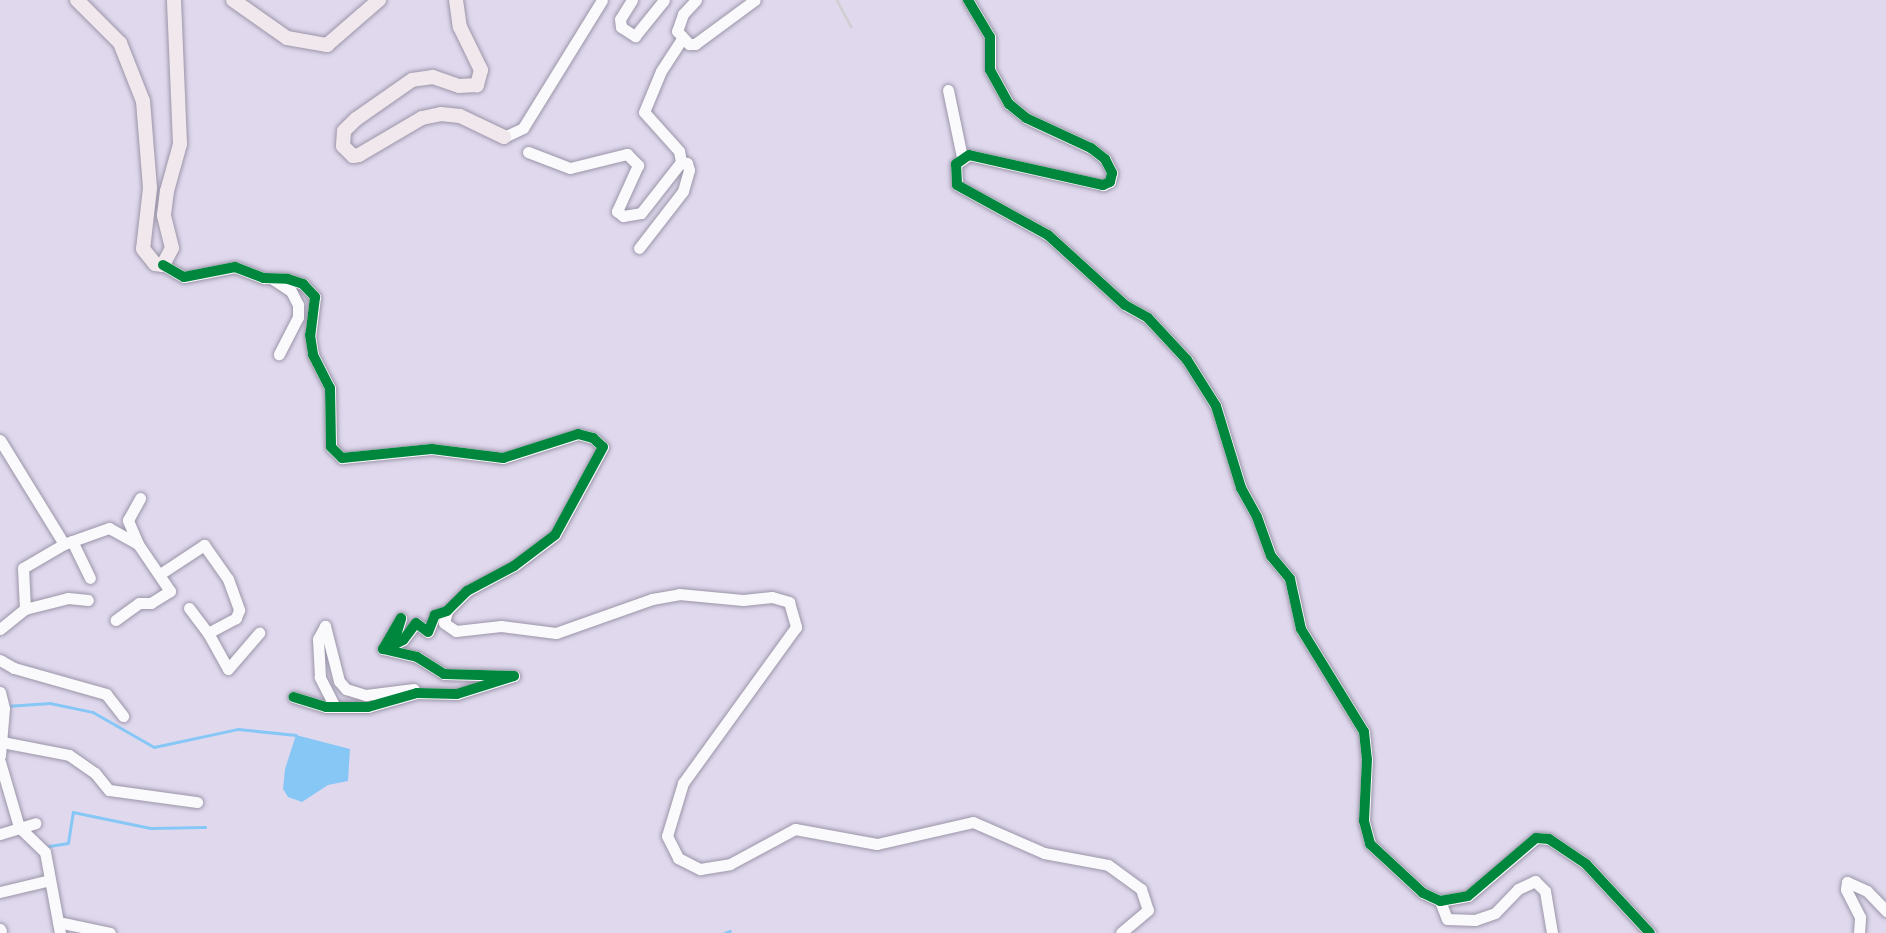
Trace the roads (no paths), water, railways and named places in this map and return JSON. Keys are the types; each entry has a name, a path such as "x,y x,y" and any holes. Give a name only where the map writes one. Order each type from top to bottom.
{"main road":[{"path":"77,0 120,43 136,80 150,167 143,249 155,264 163,265 172,248 164,215 166,191 180,144 174,0"},
{"path":"234,0 286,38 327,45 379,0"},
{"path":"456,0 460,27 481,70 478,85 459,86 433,77 412,80 356,119 344,131 342,146 353,156 359,155 422,118 441,114 460,116 504,137"}],"street":[{"path":"504,137 522,128 602,0"},
{"path":"632,0 620,18 620,27 635,36 647,27 664,0"},
{"path":"696,0 679,21 677,32 682,40 696,44 755,0"},
{"path":"962,157 1103,185 1110,182 1112,173 1105,159 1091,148 1026,118 1009,104 990,70 990,37 968,0"},
{"path":"528,152 570,168 583,168 619,152 634,158 636,174 616,212 624,216 641,212 680,162 680,151 644,112 661,70 682,40"},
{"path":"948,90 962,157 953,174 957,186 1048,235 1125,305 1164,332 1196,375 1224,426 1233,471 1258,517 1271,556 1290,580 1301,630 1364,732 1364,821 1370,844 1423,892 1440,901 1468,896 1536,838 1549,839 1586,864 1650,933"},
{"path":"639,248 682,191 688,170 687,163 680,162"},
{"path":"163,265 184,277 235,267 274,280 291,291 298,305 298,317 279,354"},
{"path":"274,280 288,278 303,284 315,297 310,335 313,355 330,388 331,447 342,458 432,449 503,458 578,434 600,442 603,447 555,535 514,566 466,591 447,611 435,614 428,632"},
{"path":"0,440 90,578"},
{"path":"116,620 139,604 152,602 170,591 138,544 128,520 140,498"},
{"path":"25,609 24,568 68,542 109,528 138,544"},
{"path":"160,574 204,546 228,579 239,614 208,633"},
{"path":"428,632 446,626 456,631 501,626 556,633 652,598 679,594 743,600 772,596 789,602 796,628 683,783 667,836 678,858 700,869 730,864 795,828 877,844 973,822 1044,853 1108,865 1141,889 1148,910 1121,933"},
{"path":"0,629 25,609 68,598 88,600"},
{"path":"189,608 228,668 258,632"},
{"path":"446,626 447,611"},
{"path":"335,708 320,677 318,640 325,626 339,681 346,688 366,694 416,689 457,694 514,676 444,674 417,657 383,649 401,618 393,645 403,640 416,622 428,632"},
{"path":"0,660 106,694 124,716"},
{"path":"68,684 85,676"},
{"path":"0,692 4,708 0,761 20,828 44,852 59,928 110,933"},
{"path":"293,697 335,708 368,708 429,693"},
{"path":"2,742 68,755 109,790 197,802"},
{"path":"0,834 35,823"},
{"path":"0,892 50,880"},
{"path":"1440,901 1446,920 1475,920 1495,912 1518,889 1535,881 1545,891 1552,933"},
{"path":"1859,933 1860,917 1846,889 1847,882 1868,890 1886,911"}],"water":[{"path":"296,735 350,749 348,781 328,785 302,802 288,797 283,789 285,769"}],"waterway":[{"path":"6,706 50,703 93,712 154,747 238,729 296,735"},
{"path":"49,846 68,843 73,812 151,828 205,827"},
{"path":"725,933 730,931"}],"tram line":[{"path":"837,0 851,26"}]}
